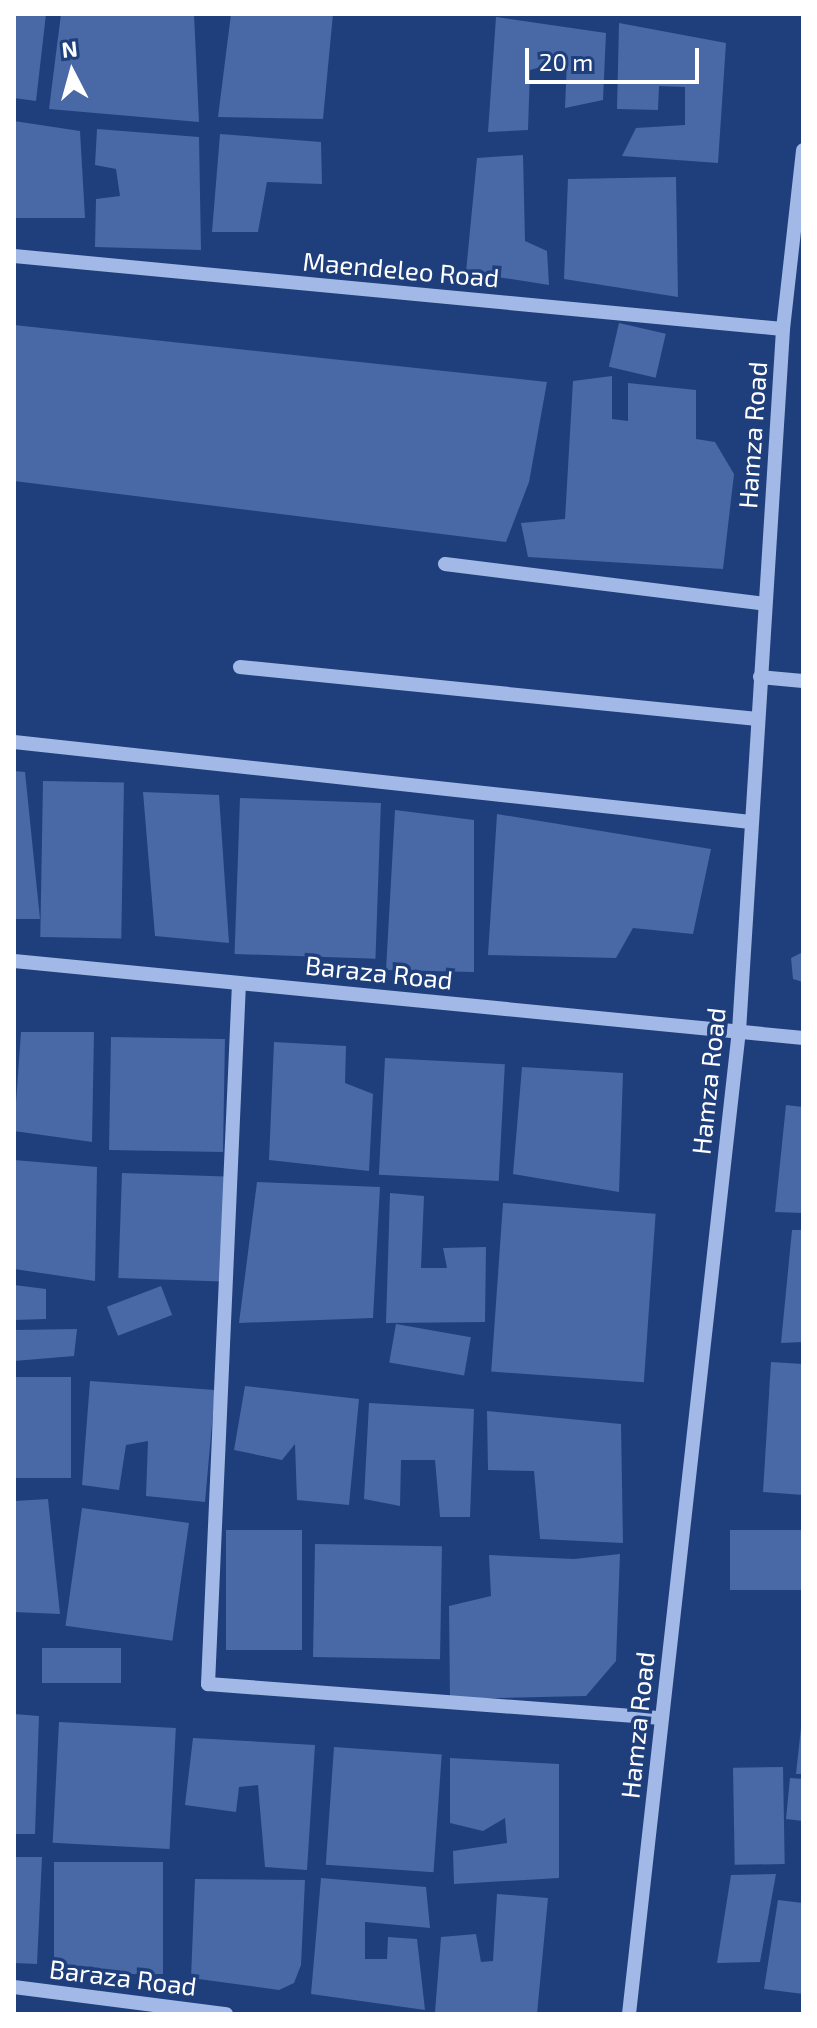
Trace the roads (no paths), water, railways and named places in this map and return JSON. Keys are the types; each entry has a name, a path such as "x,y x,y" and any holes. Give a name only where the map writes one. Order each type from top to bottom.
{"street":[{"name":"Hamza Road","path":"629,2014 739,1031 783,329 803,150"},
{"name":"Maendeleo Road","path":"14,256 783,329"},
{"path":"445,564 764,604"},
{"path":"240,667 757,719"},
{"path":"760,677 803,681"},
{"path":"14,742 751,822"},
{"name":"Baraza Road","path":"14,961 803,1038"},
{"path":"239,983 208,1684 662,1718"},
{"name":"Baraza Road","path":"14,1987 226,2014"}]}
